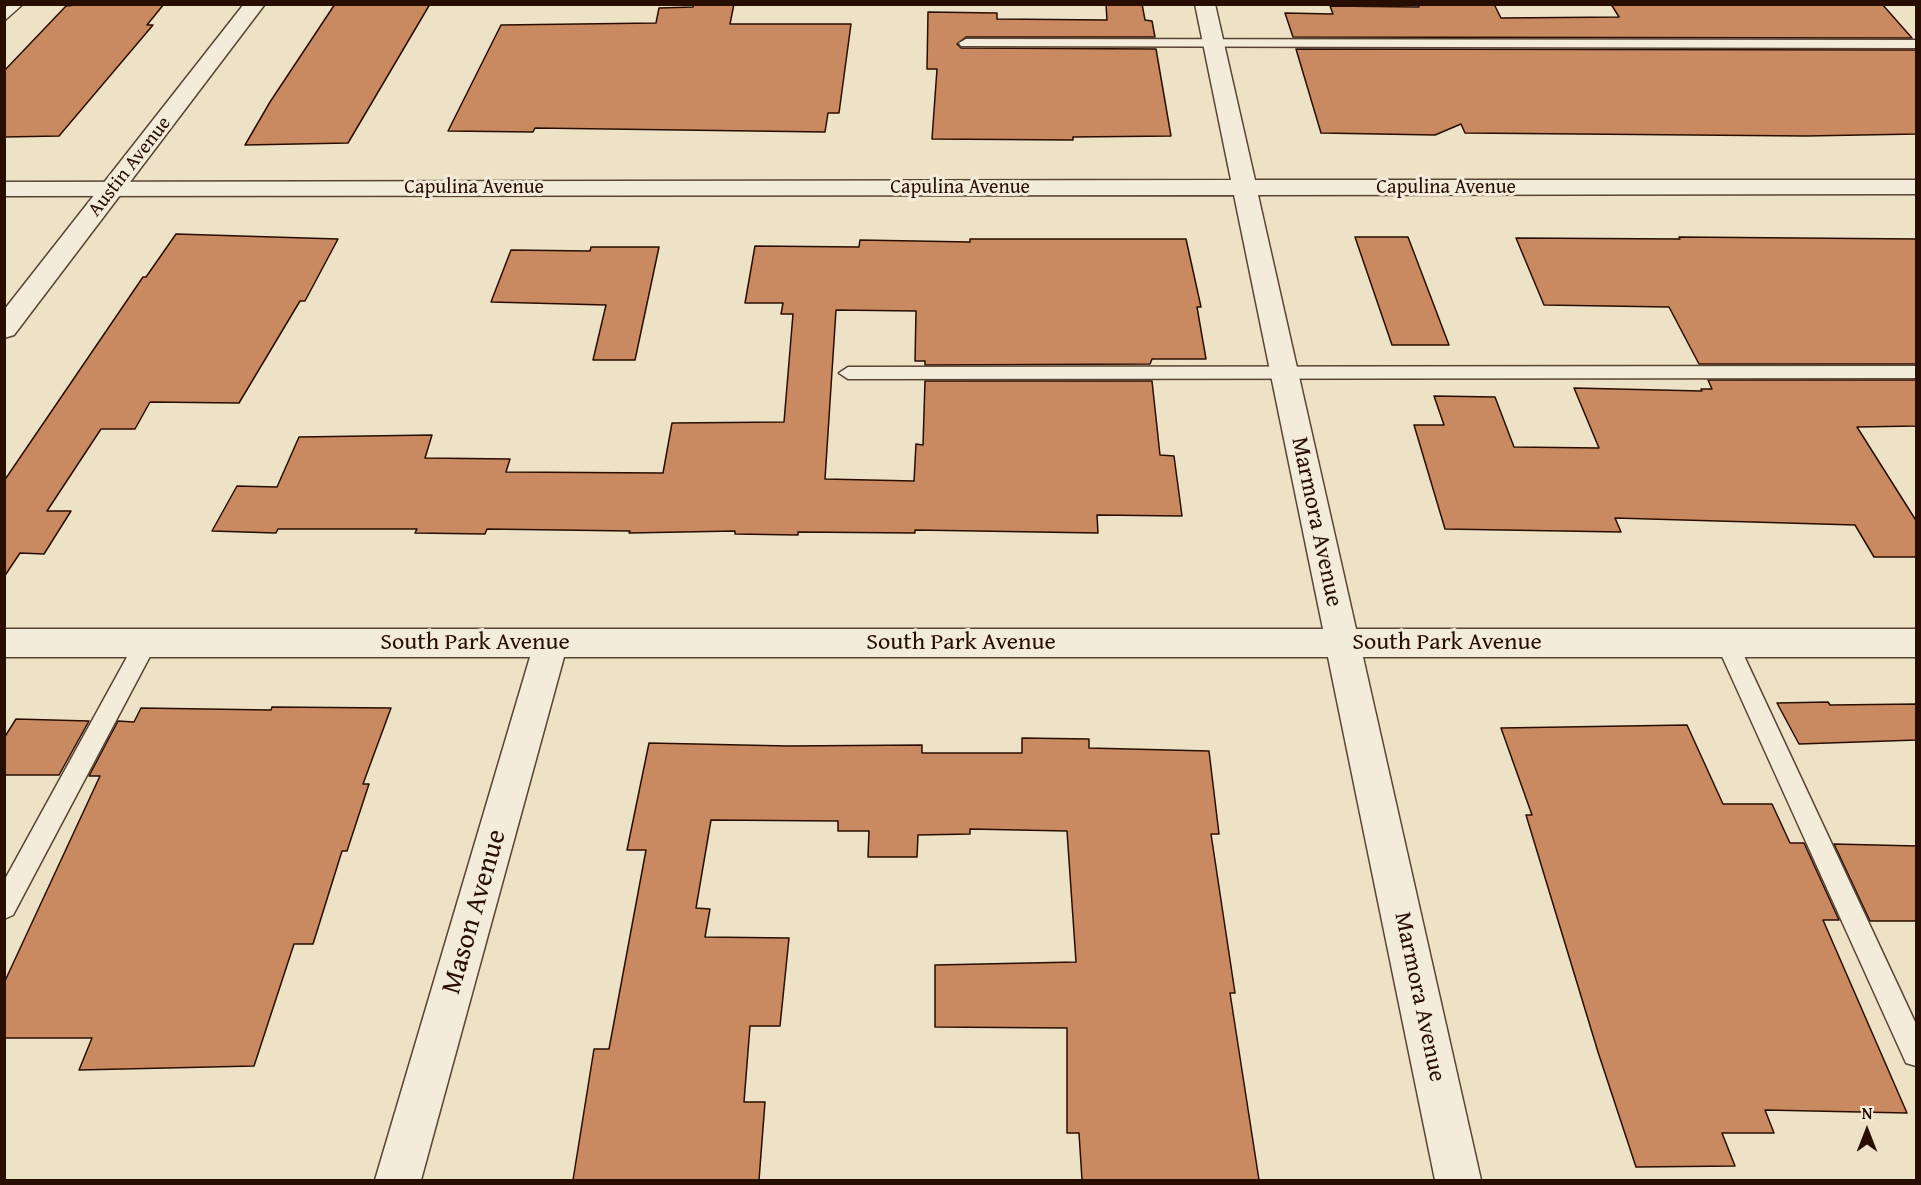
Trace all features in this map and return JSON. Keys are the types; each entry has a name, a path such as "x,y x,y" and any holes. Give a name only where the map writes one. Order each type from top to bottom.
{"street":[{"name":"Austin Avenue","path":"4,329 255,4"},
{"name":"Marmora Avenue","path":"1205,4 1458,1180"},
{"name":"Capulina Avenue","path":"4,189 1917,188"},
{"name":"South Park Avenue","path":"4,643 1917,643"},
{"name":"Mason Avenue","path":"398,1180 551,643"}],"lane":[{"path":"4,17 17,4"},
{"path":"966,43 1917,44"},
{"path":"848,373 1917,372"},
{"path":"4,907 146,643"},
{"path":"1727,643 1917,1053"}],"building":[{"path":"164,4 147,25 153,25 59,136 4,137 4,71 66,6"},
{"path":"335,4 430,4 348,143 245,145 270,102"},
{"path":"694,4 734,4 730,24 851,24 839,113 828,113 825,132 535,128 533,132 448,131 501,25 656,23 659,8 693,7"},
{"path":"1106,4 1142,4 1145,20 1152,21 1155,37 966,37 957,44 961,48 1156,49 1171,136 1073,137 1073,140 932,139 937,69 927,69 928,12 997,13 997,19 1107,20"},
{"path":"1418,4 1494,4 1501,18 1619,17 1611,4 1882,4 1912,38 1293,37 1285,13 1333,14 1330,6 1419,7"},
{"path":"1296,49 1917,50 1917,134 1806,136 1465,133 1461,124 1435,135 1321,133"},
{"path":"176,234 338,239 305,301 300,301 239,403 150,402 135,429 101,429 47,511 71,511 44,554 20,553 4,577 4,481 143,277 146,277"},
{"path":"1355,237 1408,237 1449,345 1392,345"},
{"path":"1679,237 1917,239 1917,364 1699,364 1669,307 1544,305 1516,238 1680,239"},
{"path":"970,239 1186,239 1201,307 1197,307 1206,359 1152,359 1150,364 925,365 925,361 915,361 916,311 836,310 825,479 914,481 916,444 923,445 925,381 1152,381 1160,455 1174,456 1182,516 1097,515 1098,533 915,530 915,533 798,532 798,535 735,534 735,531 629,533 630,531 487,529 485,534 415,533 417,529 278,529 276,533 212,531 237,486 277,487 299,437 432,435 425,458 510,459 506,472 663,473 672,423 784,422 793,314 781,314 783,303 745,303 755,246 859,247 860,240 970,242"},
{"path":"591,247 659,247 635,360 593,360 606,305 491,302 511,250 590,251"},
{"path":"1708,380 1917,380 1917,426 1857,427 1917,522 1917,557 1874,557 1855,525 1615,518 1621,532 1445,529 1414,425 1444,425 1434,396 1495,397 1514,447 1599,448 1574,388 1702,391 1701,389 1712,389"},
{"path":"1828,702 1830,705 1917,704 1917,740 1799,744 1777,703"},
{"path":"272,707 391,708 363,784 369,784 347,851 342,851 313,944 294,944 254,1066 79,1070 92,1038 4,1038 4,983 100,776 89,776 118,721 134,722 141,708 271,710"},
{"path":"16,719 89,721 59,775 4,775 4,738"},
{"path":"1687,725 1723,804 1772,804 1790,843 1804,843 1839,920 1823,920 1907,1113 1765,1110 1774,1133 1722,1133 1735,1166 1636,1167 1598,1052 1526,815 1532,815 1501,728"},
{"path":"1022,738 1089,739 1089,748 1209,751 1219,834 1211,834 1235,993 1230,993 1259,1180 1082,1180 1079,1133 1067,1133 1067,1028 935,1027 935,965 1076,962 1067,831 970,829 970,834 918,835 917,857 868,857 869,831 838,831 838,821 711,820 696,908 710,909 705,937 789,938 780,1026 750,1026 744,1102 765,1102 759,1180 573,1180 594,1049 609,1049 646,850 627,850 649,743 788,746 922,745 922,753 1022,753"},
{"path":"1834,844 1917,846 1917,921 1870,921"}]}
